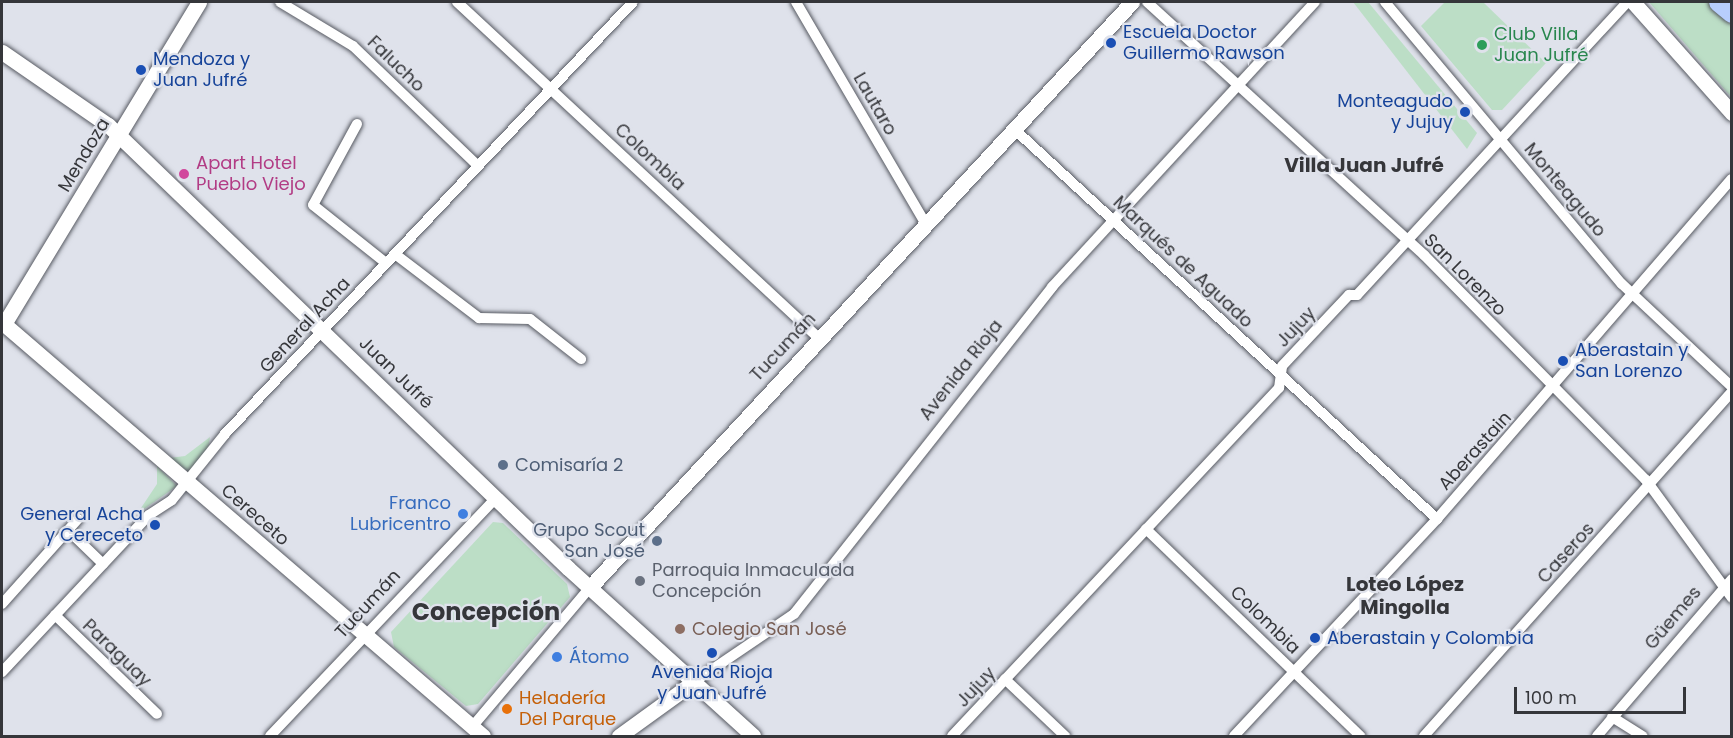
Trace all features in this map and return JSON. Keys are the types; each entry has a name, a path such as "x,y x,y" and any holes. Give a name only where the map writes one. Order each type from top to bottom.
{"highway":[{"path":"1719,2 1731,13"}],"main road":[{"name":"Mendoza","path":"2,325 199,2"},
{"path":"1633,2 1731,112"},
{"name":"Tucumán","path":"591,586 1013,128 1123,5"},
{"name":"Juan Jufré","path":"2,52 118,135 496,498 753,736"},
{"name":"Cereceto","path":"2,325 478,732"},
{"name":"Avenida Rioja","path":"619,736 695,681"}],"street":[{"name":"Falucho","path":"280,2 353,46 478,166"},
{"name":"Colombia","path":"457,2 819,338"},
{"name":"General Acha","path":"2,672 103,564 187,483 323,330 633,2"},
{"name":"Lautaro","path":"796,2 925,224"},
{"name":"San Lorenzo","path":"1147,2 1407,240 1650,485 1727,582 1731,598"},
{"name":"Avenida Rioja","path":"695,681 794,614 1052,287 1112,219 1315,2"},
{"name":"Monteagudo","path":"1385,2 1633,294 1731,389"},
{"name":"Jujuy","path":"951,736 1279,388 1282,366 1349,295 1357,295 1627,2"},
{"path":"357,124 313,205 386,263"},
{"name":"Marqués de Aguado","path":"1013,128 1437,519"},
{"name":"Aberastain","path":"1234,736 1437,519 1553,388 1731,179"},
{"path":"395,254 479,318 530,319 581,359"},
{"name":"Caseros","path":"1424,736 1650,485 1731,389"},
{"name":"Tucumán","path":"270,736 496,498"},
{"path":"2,604 69,532 78,519"},
{"name":"Colombia","path":"1146,529 1360,736"},
{"path":"69,532 103,564"},
{"name":"Güemes","path":"1597,736 1727,582"},
{"name":"Tucumán","path":"478,732 591,586"},
{"name":"Paraguay","path":"54,615 157,714"},
{"path":"1005,679 1065,736"},
{"path":"1612,717 1642,736"}],"green space":[{"path":"1353,2 1368,2 1477,133 1467,149"},
{"name":"Club Villa Juan Jufré","path":"1445,2 1483,2 1546,63 1502,110 1492,110 1421,26"},
{"path":"1649,2 1708,2 1731,24 1731,97"},
{"path":"210,437 208,450 189,472 169,458 185,456"},
{"path":"157,466 177,486 137,514 157,484"},
{"path":"493,522 503,523 567,584 570,597 478,704 466,706 394,647 391,632"}],"place":[{"name":"Escuela Doctor Guillermo Rawson","path":"1111,43"},
{"name":"Club Villa Juan Jufré","path":"1482,45"},
{"name":"Mendoza y Juan Jufré","path":"141,70"},
{"name":"Monteagudo y Jujuy","path":"1465,112"},
{"name":"Apart Hotel Pueblo Viejo","path":"184,174"},
{"name":"Aberastain y San Lorenzo","path":"1563,361"},
{"name":"Comisaría 2","path":"503,465"},
{"name":"Franco Lubricentro","path":"463,514"},
{"name":"General Acha y Cereceto","path":"155,525"},
{"name":"Grupo Scout San José","path":"657,541"},
{"name":"Parroquia Inmaculada Concepción","path":"640,581"},
{"name":"Colegio San José","path":"680,629"},
{"name":"Aberastain y Colombia","path":"1315,638"},
{"name":"Avenida Rioja y Juan Jufré","path":"712,653"},
{"name":"Átomo","path":"557,657"},
{"name":"Heladería Del Parque","path":"507,709"}],"district":[{"name":"Villa Juan Jufré","path":"1364,165"},
{"name":"Loteo López Mingolla","path":"1405,596"},
{"name":"Concepción","path":"486,612"}]}
